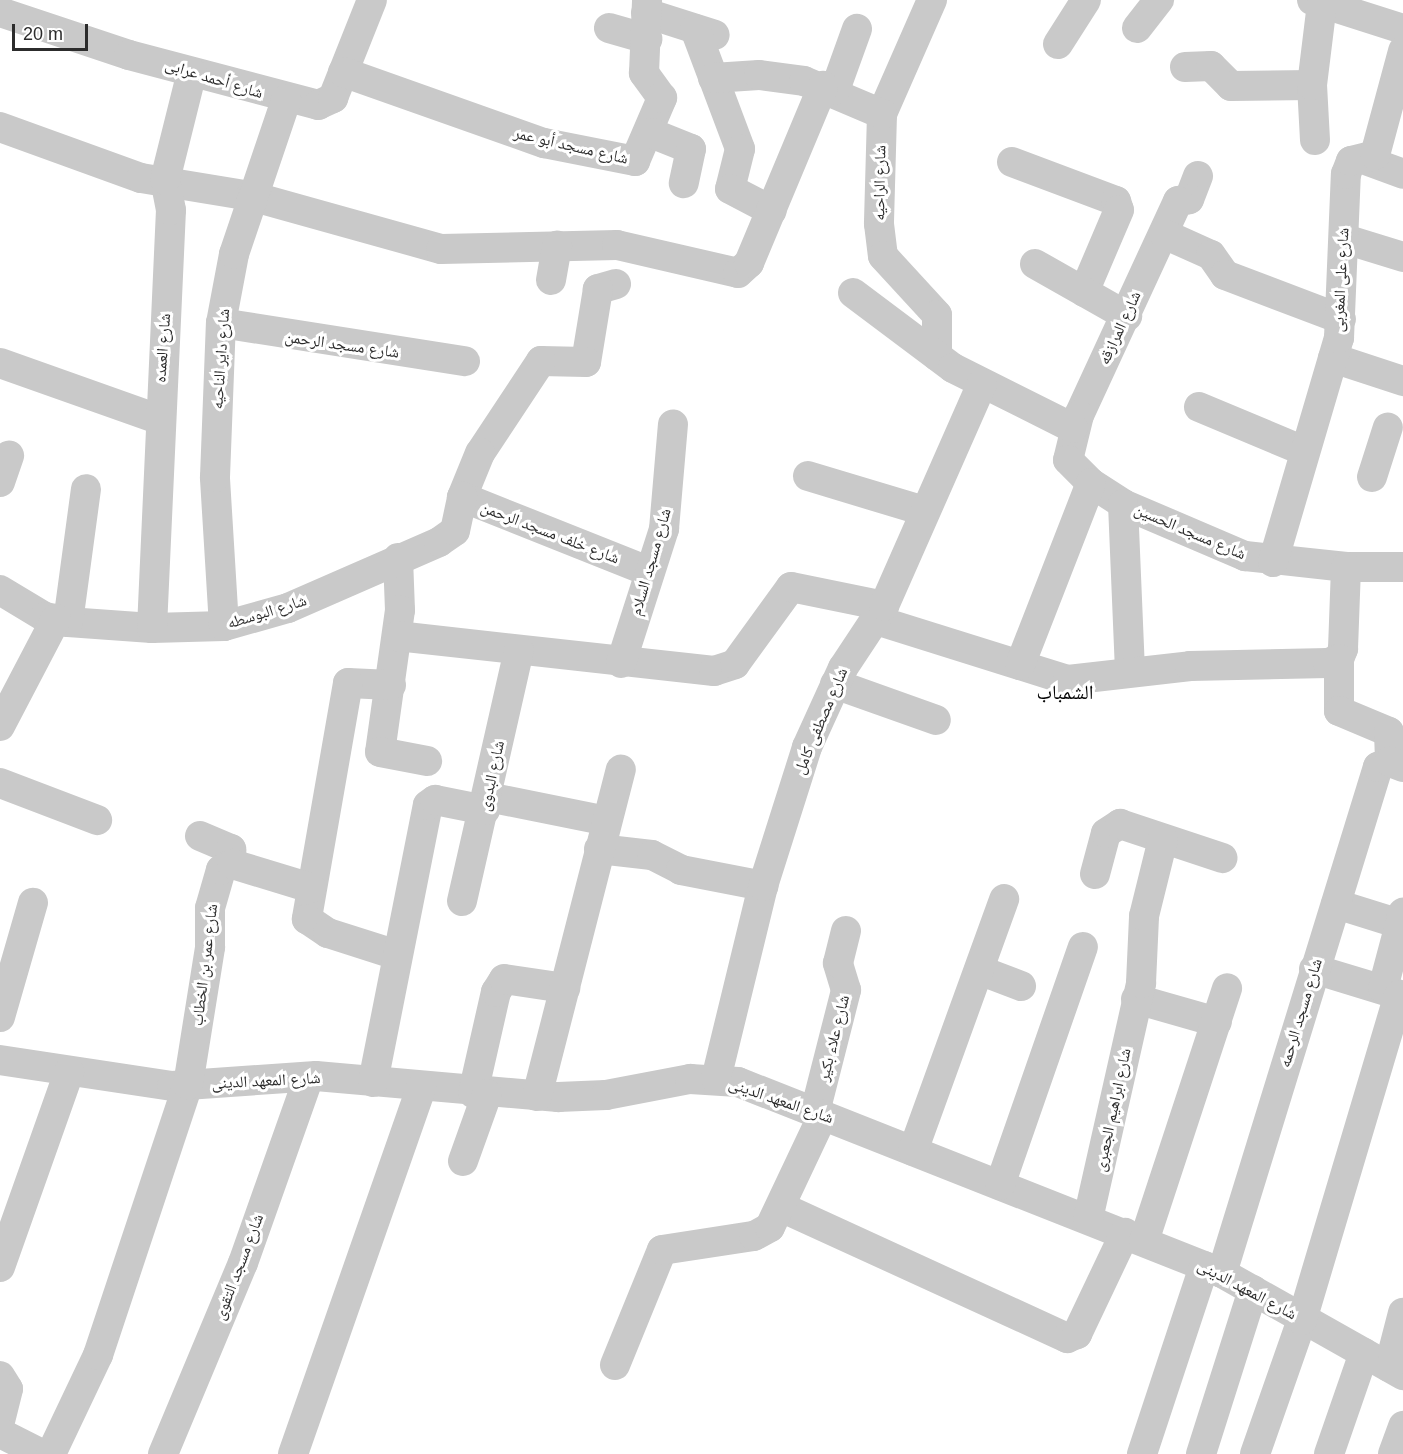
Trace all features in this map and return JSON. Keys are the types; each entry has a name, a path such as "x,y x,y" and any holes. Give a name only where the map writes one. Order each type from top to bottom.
{"street":[{"path":"344,72 372,0"},
{"name":"شارع الراحيه","path":"932,0 882,114 879,242 884,256 937,315 937,356"},
{"path":"1058,44 1086,0"},
{"path":"1137,28 1159,0"},
{"path":"1315,140 1312,85 1317,2 1403,29"},
{"name":"شارع أحمد عرابى","path":"0,12 286,100 326,105 344,72"},
{"path":"609,28 647,18 708,32 713,78 740,149 730,189 772,211"},
{"name":"شارع مسجد أبو عمر","path":"344,72 544,143 626,161 639,157 651,133 662,98 644,73 647,18"},
{"path":"0,127 141,178 165,180 251,196 441,249 617,245 738,273 749,263 857,29"},
{"path":"1403,51 1397,100 1375,155 1368,161 1403,174"},
{"path":"1185,67 1211,66 1231,86 1312,85"},
{"name":"شارع العمده","path":"152,628 158,418 171,210 165,180 192,72"},
{"path":"713,78 782,76 829,88 882,114"},
{"name":"شارع داير الناحيه","path":"224,626 215,477 221,323 251,196 286,100"},
{"path":"651,133 691,149 684,183"},
{"name":"شارع على المغربى","path":"1273,562 1333,358 1341,319 1348,166 1357,159 1368,161"},
{"path":"1012,162 1116,201 1119,210 1084,292"},
{"name":"شارع المرازقه","path":"1091,483 1068,460 1073,428 1127,316 1178,201 1189,199 1198,176"},
{"path":"1164,234 1211,255 1225,276 1341,319"},
{"path":"1345,239 1403,257"},
{"path":"551,280 556,246"},
{"path":"1035,264 1127,316"},
{"name":"شارع خلف مسجد الرحمن","path":"616,284 598,289 585,362 541,361 480,453 462,497 650,572"},
{"path":"853,293 937,356 982,384 1073,428"},
{"name":"شارع مسجد الرحمن","path":"221,323 465,361"},
{"path":"1333,358 1403,381"},
{"path":"0,363 158,418"},
{"name":"شارع مصطفى كامل","path":"716,1079 764,886 796,777 835,684 880,613 982,384"},
{"path":"1199,407 1304,451"},
{"name":"شارع مسجد السلام","path":"621,663 669,503 673,424"},
{"path":"1372,477 1391,440"},
{"path":"808,476 924,511"},
{"path":"1020,665 1091,483"},
{"name":"شارع مسجد الحسين","path":"1091,483 1124,504 1219,547 1273,562 1346,567 1403,567"},
{"path":"0,726 62,621 86,489"},
{"name":"شارع البوسطه","path":"0,590 62,621 152,628 224,626 299,604 373,574 398,558 455,531 462,497"},
{"path":"1124,504 1130,671"},
{"path":"398,558 397,636 380,754 427,761"},
{"path":"1346,567 1339,659 1339,711 1389,732 1397,765"},
{"path":"397,636 621,663 726,670 790,587 880,613 1020,665 1068,680 1130,671 1339,659"},
{"name":"شارع البدوى","path":"462,901 486,804 519,650"},
{"path":"390,686 348,683 307,919 314,926 396,955"},
{"path":"835,684 936,720"},
{"name":"شارع مسجد الرحمه","path":"1142,1454 1213,1270 1336,904 1378,767 1397,765"},
{"path":"537,1096 621,770"},
{"path":"0,783 97,820"},
{"path":"373,1082 396,955 428,805 435,800 486,804 603,835 652,855 681,870 764,886"},
{"path":"1095,874 1113,828 1120,824 1222,858"},
{"path":"200,836 231,849 232,864 311,888"},
{"name":"شارع ابراهيم الجعبرى","path":"1088,1219 1136,999 1144,916 1164,839"},
{"name":"شارع عمر بن الخطاب","path":"51,1454 98,1355 188,1084 210,947 210,908 221,870 232,864"},
{"path":"913,1151 1004,899"},
{"path":"0,1017 33,903"},
{"path":"1255,1454 1302,1320 1395,993 1402,919 1336,904"},
{"name":"شارع علاء بكير","path":"615,1365 662,1250 754,1236 770,1227 781,1207 819,1113 846,990 838,963 846,931"},
{"path":"1000,1185 1083,947"},
{"path":"1314,969 1395,993"},
{"path":"979,970 1021,986"},
{"path":"463,1161 480,1094 496,992 504,980 565,988"},
{"path":"781,1207 1067,1338 1081,1328 1135,1237 1217,1022 1227,988"},
{"path":"1136,999 1217,1022"},
{"name":"شارع المعهد الدينى","path":"0,1060 69,1072 188,1084 309,1077 480,1094 537,1096 606,1095 716,1079 819,1113 1213,1270 1385,1365"},
{"path":"0,1267 69,1072"},
{"name":"شارع مسجد التقوى","path":"163,1454 243,1263 309,1077"},
{"path":"293,1454 421,1088"},
{"path":"1201,1454 1252,1290"},
{"path":"1329,1454 1385,1365 1403,1313"},
{"path":"0,1376 8,1389 0,1420"},
{"path":"1393,1454 1403,1426"},
{"path":"0,1433 42,1454"}],"district":[{"name":"الشمباب","path":"1065,692"}]}
